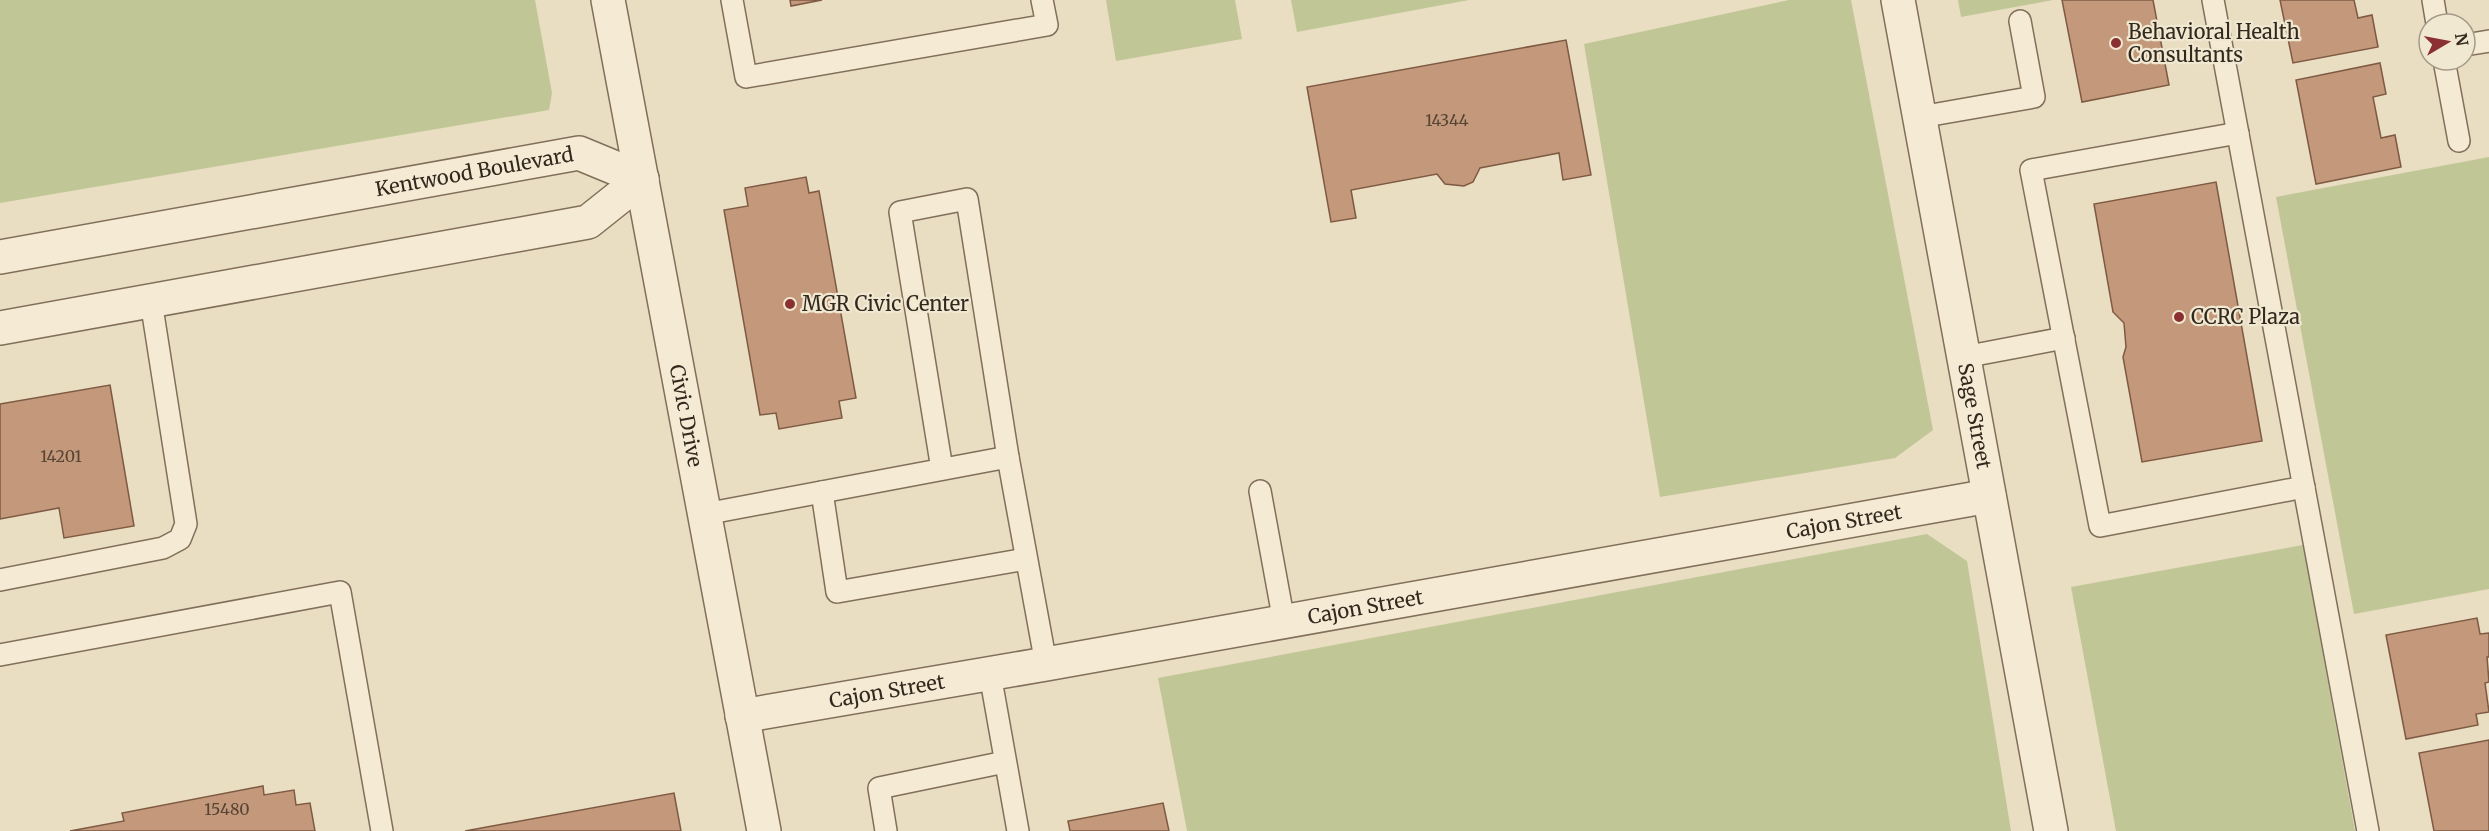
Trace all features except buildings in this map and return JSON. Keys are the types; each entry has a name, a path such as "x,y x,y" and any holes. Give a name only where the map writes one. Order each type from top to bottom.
{"street":[{"name":"Civic Drive","path":"609,0 764,831"},
{"name":"Sage Street","path":"1898,0 2051,831"},
{"name":"Kentwood Boulevard","path":"0,257 579,153 642,179"},
{"path":"0,328 588,222 642,179"},
{"name":"Cajon Street","path":"742,716 1989,496"}],"lane":[{"path":"732,0 746,78 1047,25 1042,0"},
{"path":"2213,0 2368,831"},
{"path":"1920,117 2034,97 2020,21"},
{"path":"2446,72 2459,141"},
{"path":"2238,133 2031,170 2100,526 2304,487"},
{"path":"942,469 900,212 967,199 1008,457 1046,664"},
{"path":"0,580 163,548 180,539 186,524 151,301"},
{"path":"1964,357 2064,338"},
{"path":"705,514 1008,457"},
{"path":"1260,491 1284,622"},
{"path":"822,492 837,592 1026,559"},
{"path":"0,655 340,592 382,831"},
{"path":"990,674 1018,831"},
{"path":"885,831 879,788 1005,762"}],"green space":[{"path":"0,0 535,0 552,93 549,110 0,203"},
{"path":"1106,0 1235,0 1242,39 1116,61"},
{"path":"1291,0 1469,0 1297,32"},
{"path":"1789,0 1851,0 1933,430 1895,458 1660,497 1584,44"},
{"path":"1958,0 2053,0 1961,17"},
{"path":"2489,157 2489,589 2354,614 2276,197"},
{"path":"1927,534 1967,561 2011,831 1187,831 1158,678"},
{"path":"2303,545 2355,831 2116,831 2071,587"}],"place":[{"name":"Behavioral Health Consultants","path":"2116,43"},
{"name":"MGR Civic Center","path":"790,304"},
{"name":"CCRC Plaza","path":"2179,317"}]}
